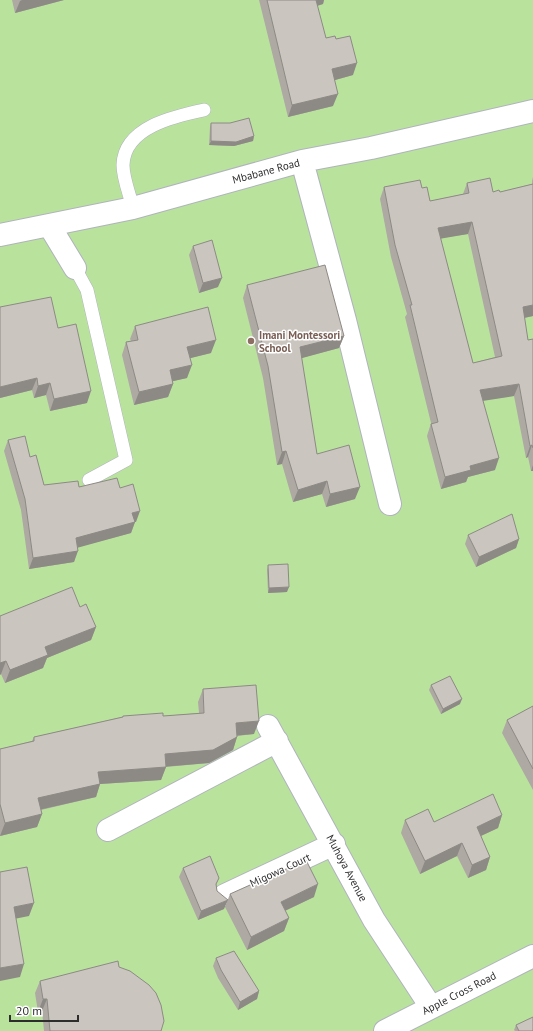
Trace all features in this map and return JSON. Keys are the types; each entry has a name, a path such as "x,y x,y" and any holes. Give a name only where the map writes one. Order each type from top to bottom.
{"street":[{"name":"Mbabane Road","path":"0,235 133,208 302,161 370,148 533,111"},
{"path":"302,161 345,320 390,504"},
{"path":"49,225 75,268"},
{"name":"Muhoya Avenue","path":"108,830 273,734 374,920 431,1007"},
{"name":"Migowa Court","path":"225,896 334,844"},
{"name":"Apple Cross Road","path":"386,1031 533,956"}],"lane":[{"path":"133,208 123,166 129,146 141,133 154,124 169,118 204,110"},
{"path":"75,268 87,290 126,460 89,480"}],"green space":[{"path":"0,0 533,0 533,1031 0,1031"}],"building":[{"path":"267,0 316,0 326,38 335,36 336,39 350,36 357,63 332,69 338,94 292,105"},
{"path":"249,118 254,136 236,142 211,141 211,123 230,123"},
{"path":"490,178 493,192 499,190 500,192 533,184 533,305 523,307 528,340 533,339 533,448 532,445 530,446 519,384 480,390 499,458 470,466 471,470 445,477 431,424 438,422 410,305 412,305 395,245 384,187 420,180 422,188 427,187 430,201 469,193 467,183","holes":["472,222 502,356 473,363 438,228"]},
{"path":"212,240 222,278 203,283 193,246"},
{"path":"325,265 344,336 300,347 317,454 349,445 360,487 330,494 327,481 298,490 286,451 282,452 268,366 247,285"},
{"path":"51,297 58,328 76,324 91,391 54,399 50,383 38,386 37,378 0,387 0,307"},
{"path":"208,307 216,340 187,347 192,365 170,370 173,384 139,392 126,342 138,340 135,326"},
{"path":"25,436 30,457 36,455 44,485 78,481 79,487 117,478 120,488 133,484 140,511 132,513 135,522 76,538 78,551 33,558 25,499 8,440"},
{"path":"512,514 519,539 479,557 468,535"},
{"path":"288,564 289,587 269,588 268,565"},
{"path":"72,587 80,607 86,604 96,627 45,647 48,655 10,670 6,661 0,663 0,616"},
{"path":"450,676 462,699 443,709 431,685"},
{"path":"256,685 259,721 236,723 237,737 213,750 165,754 166,767 98,772 100,784 38,798 42,814 5,823 0,804 0,749 34,741 34,737 123,716 163,713 163,716 204,713 203,689"},
{"path":"533,706 533,769 507,720"},
{"path":"493,794 502,815 477,827 490,857 472,865 462,843 425,861 405,820 428,809 434,822"},
{"path":"210,856 219,878 216,884 217,891 228,900 201,911 183,868"},
{"path":"306,860 318,884 281,902 289,918 251,937 230,894"},
{"path":"27,867 34,903 14,907 24,964 0,968 0,872"},
{"path":"234,951 259,991 240,1002 221,970 216,958"},
{"path":"118,961 119,967 130,971 149,985 156,993 161,1005 164,1021 161,1031 50,1031 47,999 43,999 40,981"},
{"path":"533,1017 533,1031 519,1031 516,1025"}],"place":[{"name":"Imani Montessori School","path":"251,341"}]}
